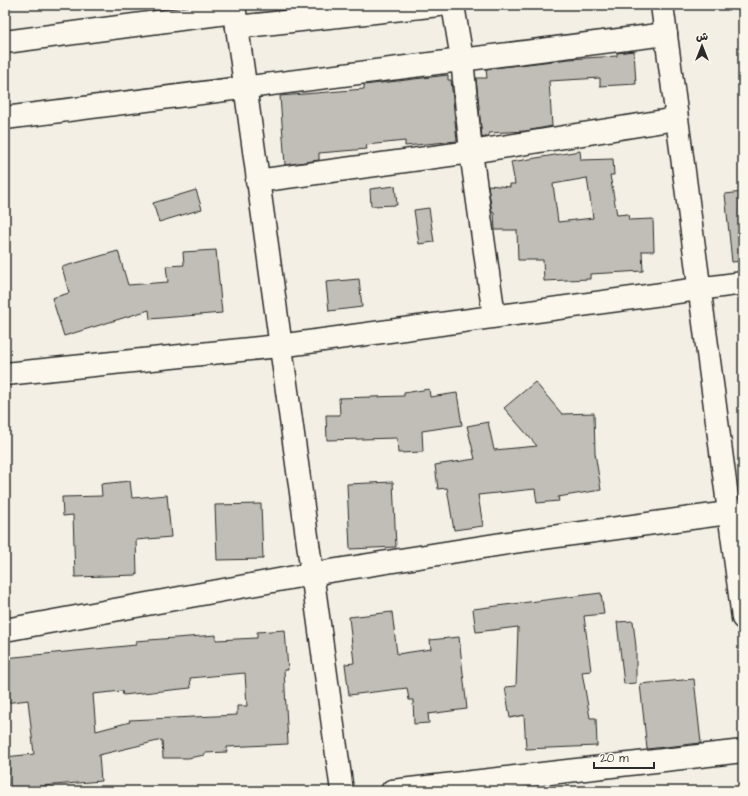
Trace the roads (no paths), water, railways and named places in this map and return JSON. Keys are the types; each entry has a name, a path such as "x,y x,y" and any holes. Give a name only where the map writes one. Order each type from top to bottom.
{"street":[{"path":"5,42 235,14 439,5"},
{"path":"453,5 462,59 471,152 494,316"},
{"path":"662,5 699,289 736,512 743,618"},
{"path":"235,14 279,346 342,791"},
{"path":"5,118 245,89 462,59 666,34"},
{"path":"257,180 471,152 676,119"},
{"path":"5,374 279,346 743,283"},
{"path":"5,630 312,574 514,542 736,512"},
{"path":"392,791 743,751"}]}
